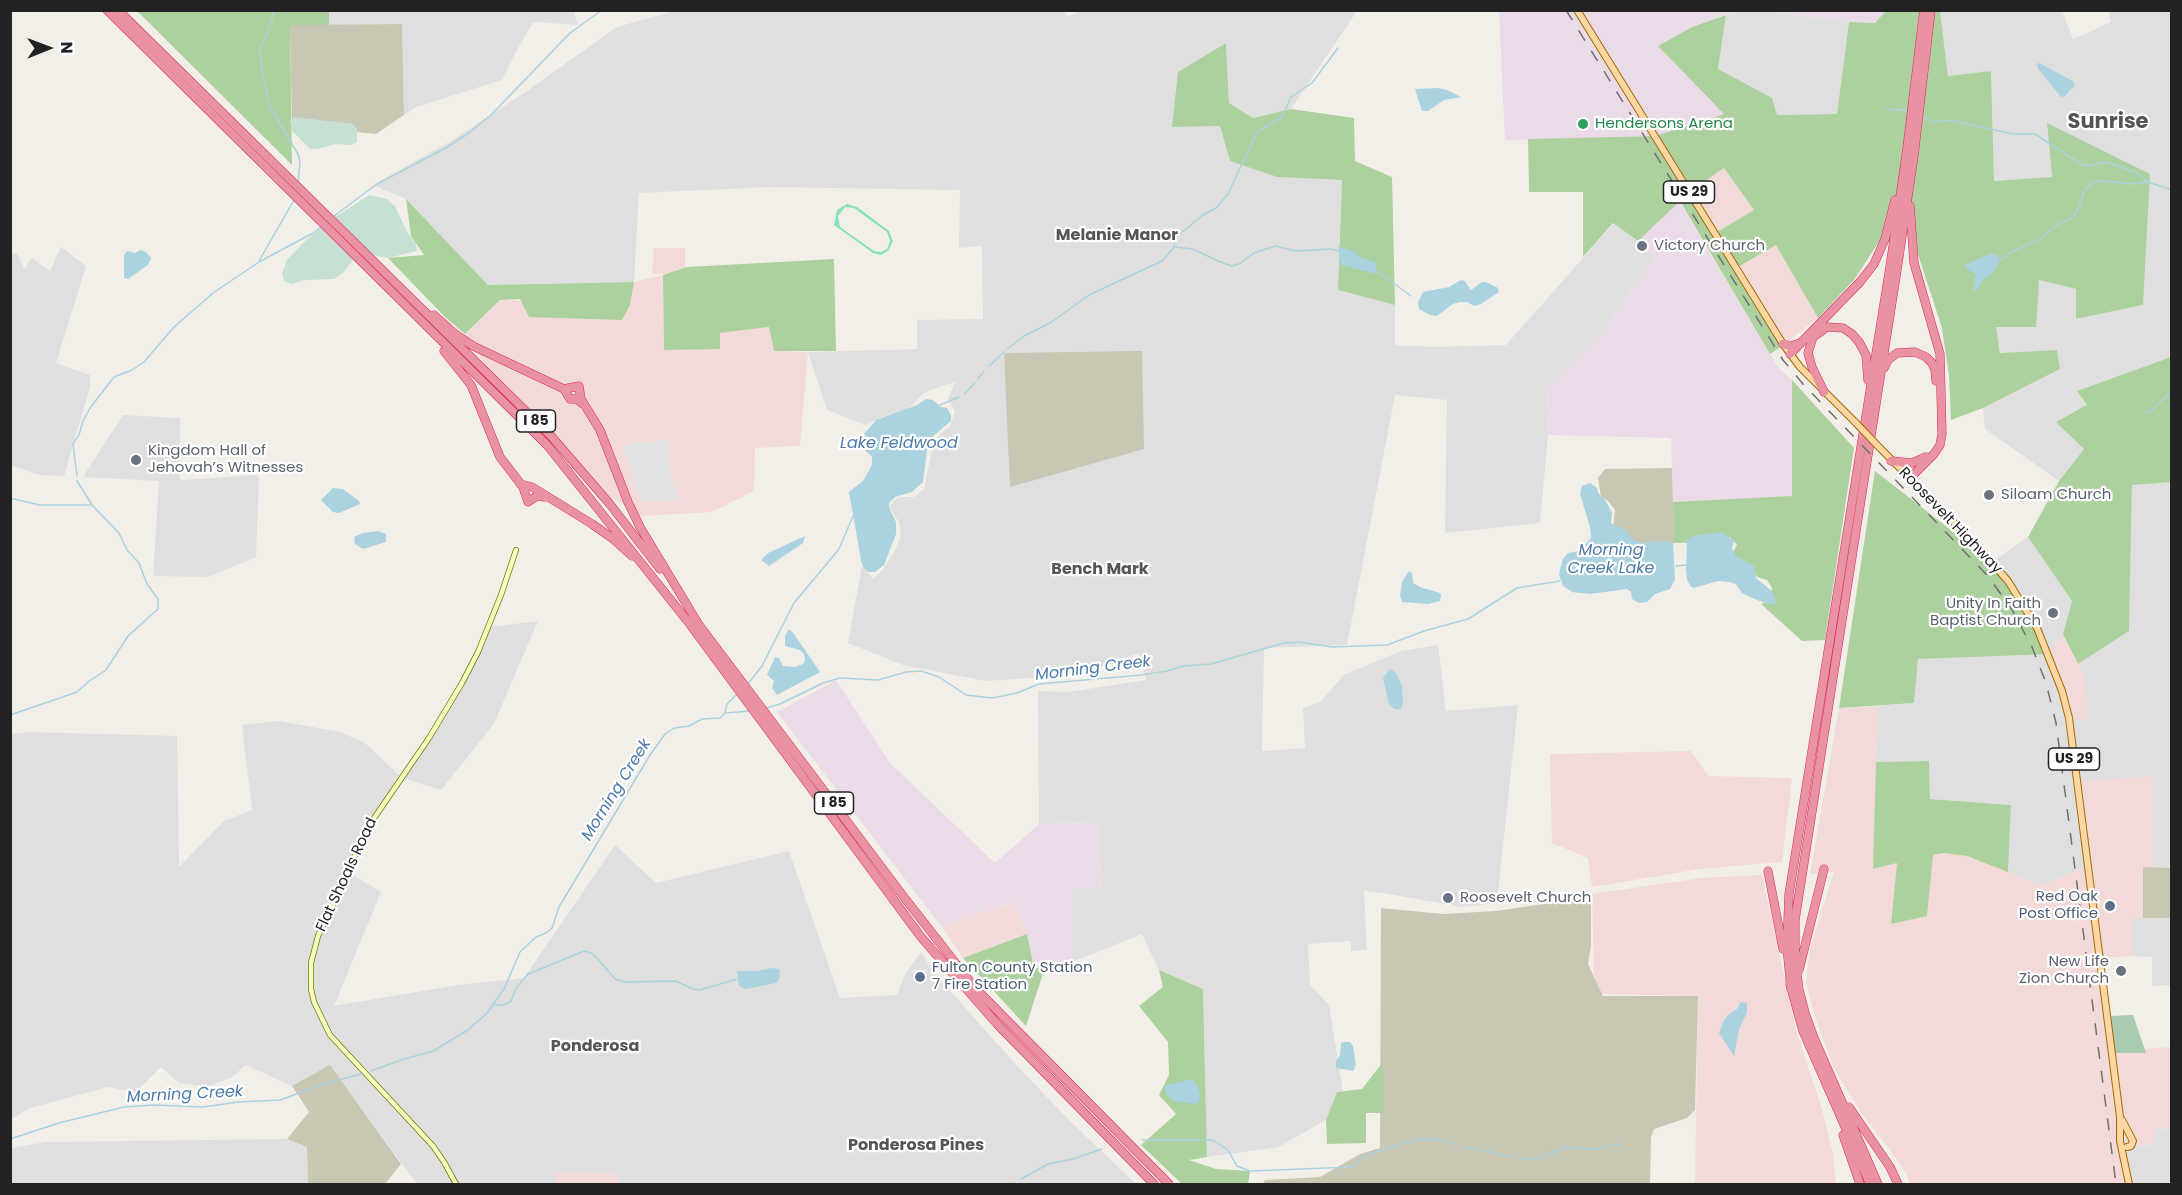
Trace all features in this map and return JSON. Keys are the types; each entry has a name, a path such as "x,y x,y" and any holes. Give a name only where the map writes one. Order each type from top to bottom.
{"highway":[{"name":"I 85","path":"107,10 547,445 690,623 921,937 998,1025 1154,1185"},
{"name":"I 85","path":"118,10 551,436 609,503 762,709 975,988 1169,1185"},
{"path":"1907,477 1934,454 1940,445 1942,434 1940,354 1912,252 1911,152 1924,10"},
{"path":"1795,989 1794,946 1797,898 1877,392 1931,10"},
{"path":"1791,356 1860,282 1878,256 1911,152"},
{"path":"1860,1185 1803,1031 1786,947 1789,894 1911,152"},
{"path":"369,258 455,334 472,346 564,389 570,399 577,399 583,404 600,430 640,527 684,601"},
{"path":"421,321 471,385 500,456 520,484 528,502 537,496 545,497"},
{"path":"1791,356 1822,329 1835,326 1846,329 1859,342 1866,355 1868,368 1865,426"},
{"path":"1813,337 1809,345 1809,357 1824,392"},
{"path":"1783,344 1791,346 1802,342"},
{"path":"1877,392 1884,366 1893,355 1904,351 1915,352 1932,363 1936,377 1938,436 1934,448 1907,477"},
{"path":"564,389 579,386 583,404"},
{"path":"1891,461 1912,463 1926,457"},
{"path":"520,484 532,487 612,538 639,563 690,623"},
{"path":"1795,989 1824,869"},
{"path":"1768,871 1795,989 1814,1038 1879,1185"},
{"path":"1819,1071 1870,1185"},
{"path":"1830,1074 1857,1120 1890,1167 1898,1185"}],"main road":[{"name":"Roosevelt Highway","path":"1576,10 1791,356 1891,461 1976,545 2008,581 2037,628 2062,691 2069,718 2124,1146"},
{"name":"Flat Shoals Road","path":"456,1185 433,1146 330,1035 314,1002 311,989 311,963 318,936 368,826 446,711 478,652 516,550"},
{"name":"Roosevelt Highway","path":"2120,1117 2130,1136"},
{"path":"2122,1137 2130,1136 2133,1143 2124,1146 2129,1185"}],"shaded area":[{"path":"1063,10 1068,16 1085,10 1357,11 1291,109 1253,118 1229,103 1226,43 1172,127 1220,126 1230,161 1277,177 1342,180 1338,290 1395,305 1395,345 1435,347 1506,345 1614,223 1656,255 1600,335 1546,388 1548,435 1540,523 1445,533 1447,400 1395,395 1347,645 1264,648 1262,751 1305,748 1303,708 1320,702 1344,675 1401,651 1438,645 1446,711 1518,705 1497,903 1461,907 1364,891 1367,950 1351,951 1351,941 1308,944 1310,985 1329,1005 1343,1091 1337,1092 1326,1120 1278,1147 1207,1157 1203,989 1159,970 1142,934 1072,962 1072,888 1102,888 1097,823 1039,824 1038,691 1068,692 1146,680 1139,653 1111,664 1067,676 985,681 903,665 848,643 862,566 873,579 894,553 901,536 899,522 889,507 898,497 914,497 924,489 933,445 939,435 950,426 955,412 948,399 955,382 925,392 906,411 887,415 866,425 827,410 808,352 917,349 917,320 983,319 982,246 959,248 960,190 770,187 639,193 634,282 488,285 406,199 373,185 449,142 524,93 617,27 674,11"},
{"path":"329,11 574,11 578,25 533,22 502,80 416,107 404,115 402,24 329,25"},
{"path":"1499,11 1744,11 1724,15 1692,27 1659,46 1725,114 1655,136 1505,140"},
{"path":"1744,11 1766,11 1849,22 1837,114 1776,115 1718,69 1726,15"},
{"path":"1766,11 1886,11 1875,23 1849,22"},
{"path":"1940,11 2062,11 2073,39 2111,22 2108,11 2171,11 2171,357 2077,391 2087,405 2084,449 2059,481 1985,429 1983,408 2060,369 2057,350 2001,353 1995,327 2038,280 2076,289 2076,319 2143,305 2047,124 2052,178 1994,181 1991,71 1948,76"},
{"path":"402,24 404,115 376,134 292,125 290,25"},
{"path":"295,117 353,124 357,129 357,142 352,145 335,144 310,149 292,131 290,120"},
{"path":"1724,168 1754,210 1716,233 1689,190"},
{"path":"369,195 387,199 395,206 407,232 416,244 417,251 388,258 364,253 354,258 343,273 334,279 305,280 291,284 284,281 282,274 287,260 306,240 332,219"},
{"path":"1679,201 1770,354 1780,369 1792,380 1793,497 1673,502 1671,438 1548,435 1546,388 1600,335 1656,255 1638,241"},
{"path":"1776,245 1818,318 1785,344 1737,267"},
{"path":"61,247 86,266 56,363 90,375 90,387 64,476 39,475 11,465 11,254 17,253 24,269 32,258 50,271"},
{"path":"654,248 685,248 685,302 720,349 720,333 770,327 774,351 808,352 800,446 755,448 754,491 712,512 641,516 610,496 485,365 465,335 500,300 630,305 634,282 663,275 664,349 666,274 652,274"},
{"path":"1142,351 1144,449 1010,487 1004,353"},
{"path":"123,415 180,418 180,480 259,475 256,557 208,577 153,576 159,481 83,477"},
{"path":"669,439 670,472 679,501 645,502 640,499 624,448 631,442 660,442"},
{"path":"1672,468 1674,543 1657,546 1632,545 1613,530 1615,510 1608,501 1601,497 1598,478 1605,469"},
{"path":"2171,482 2171,868 2153,868 2153,777 2089,865 2045,885 2023,879 2008,872 2011,805 1930,799 1929,761 1876,762 1878,706 1913,703 1918,659 1992,562 2028,537 2072,601 2063,634 2049,654 2084,676 2078,664 2129,631 2132,484"},
{"path":"538,621 494,724 441,790 400,777 373,816 345,870 381,892 334,1006 458,985 524,978 615,845 656,883 789,851 840,998 897,995 905,974 921,952 936,975 1018,1067 1136,1184 619,1184 619,1174 556,1172 555,1184 417,1184 330,1066 292,1086 246,1065 231,1078 208,1086 179,1083 161,1067 136,1092 108,1087 30,1108 11,1119 10,734 30,732 177,736 179,867 224,821 252,810 242,725 279,721 340,732 365,743 400,776 447,708 489,627"},
{"path":"2063,634 2084,676 2089,719 2068,720 2049,654"},
{"path":"836,680 890,763 995,863 1039,824 1097,823 1102,889 1072,888 1072,962 1034,968 1027,934 1013,902 941,926 777,712"},
{"path":"1878,706 1873,869 1897,863 1891,924 1927,915 1932,855 1944,853 1967,856 2023,879 2045,885 2088,865 2078,781 2153,777 2153,868 2143,868 2143,918 2132,919 2132,956 2100,958 2110,1016 2145,1052 2144,1049 2171,1047 2171,1128 2154,1129 2154,1145 2125,1146 2131,1184 1910,1184 1907,1175 1861,1113 1835,1070 1817,1023 1806,984 1810,948 1834,872 1810,874 1839,708"},
{"path":"1691,751 1708,776 1792,778 1782,862 1700,869 1592,887 1588,858 1552,843 1550,754"},
{"path":"2143,867 2171,868 2171,918 2143,918"},
{"path":"1762,875 1796,1030 1822,1109 1833,1154 1836,1184 1695,1184 1698,996 1602,994 1594,976 1592,894 1701,878"},
{"path":"1591,897 1591,945 1588,964 1603,996 1698,996 1695,1110 1687,1118 1654,1129 1651,1137 1650,1184 1263,1184 1265,1180 1320,1177 1360,1154 1380,1148 1381,908 1443,914 1496,911"},
{"path":"1014,902 1027,934 963,958 941,926"},
{"path":"2132,918 2171,918 2171,985 2152,986 2152,957 2132,956"},
{"path":"330,1065 401,1164 385,1184 308,1184 307,1147 287,1139 309,1112 292,1086"},
{"path":"2171,1128 2171,1184 2131,1184 2125,1146 2154,1145 2154,1129"},
{"path":"287,1139 307,1147 308,1184 11,1184 11,1148 46,1142"},
{"path":"555,1172 619,1174 619,1184 555,1184"}],"green space":[{"path":"137,11 329,11 329,25 290,25 292,165"},
{"path":"1886,11 1940,11 1948,76 1991,71 1994,181 2052,177 2047,123 2150,174 2143,305 2076,319 2076,289 2039,280 2036,327 1996,327 2000,353 2057,350 2060,369 1983,408 1951,420 1949,376 1942,328 1910,230 1906,195 1854,280 1818,318 1776,245 1738,267 1785,344 1770,354 1680,201 1638,241 1613,223 1583,257 1583,192 1529,192 1528,139 1655,136 1724,114 1658,46 1692,27 1726,15 1718,69 1772,98 1777,115 1837,114 1849,22 1875,23","holes":["1724,168 1754,210 1717,232 1690,191"]},
{"path":"1226,43 1229,103 1253,118 1291,109 1354,118 1355,161 1392,177 1395,305 1338,290 1342,180 1277,177 1230,161 1220,126 1172,127 1178,72"},
{"path":"406,199 488,285 634,282 630,305 622,320 529,317 520,299 500,300 465,334 445,317 388,258 424,255 411,236"},
{"path":"847,204 857,207 889,231 893,241 888,251 881,255 873,253 834,225 837,210","holes":["845,207 854,208 887,232 890,241 887,249 881,252 874,251 840,227 838,216"]},
{"path":"834,259 836,351 774,351 769,327 720,333 720,349 664,350 663,275 687,267"},
{"path":"2171,357 2171,482 2132,485 2129,631 2078,664 2063,634 2072,601 2028,537 2059,481 2084,449 2056,422 2087,405 2077,391"},
{"path":"1792,380 1854,448 1825,640 1802,641 1761,604 1770,601 1772,588 1767,580 1757,577 1752,569 1732,554 1737,545 1730,537 1708,542 1674,543 1673,502 1792,496"},
{"path":"1875,471 1992,562 2009,583 2049,654 1918,659 1914,703 1839,708"},
{"path":"1929,761 1930,799 2011,805 2008,872 1967,856 1944,853 1933,855 1927,916 1891,924 1897,863 1873,869 1876,762"},
{"path":"1027,934 1034,968 1045,967 1026,1026 963,958"},
{"path":"1159,970 1203,989 1207,1157 1189,1160 1216,1169 1250,1171 1248,1184 1182,1184 1141,1145 1176,1114 1159,1095 1169,1075 1168,1042 1139,1006 1163,987"},
{"path":"2133,1015 2146,1053 2114,1053 2110,1016"},
{"path":"1383,1062 1384,1113 1366,1113 1366,1143 1327,1144 1326,1120 1337,1092 1362,1089"}],"water":[{"path":"2037,64 2073,81 2075,85 2065,96 2061,97 2038,69"},
{"path":"1438,88 1461,97 1444,100 1428,111 1422,111 1415,89"},
{"path":"1338,246 1375,262 1377,274 1341,265"},
{"path":"141,250 151,258 148,265 128,279 124,278 124,255 127,251 135,253"},
{"path":"1990,254 1997,255 1999,258 1998,266 1985,278 1977,290 1973,290 1976,275 1965,265"},
{"path":"1461,280 1465,281 1471,290 1482,282 1486,282 1498,288 1499,292 1474,306 1467,302 1453,304 1437,316 1419,309 1418,302 1423,292 1449,287"},
{"name":"Lake Feldwood","path":"926,399 933,400 941,407 947,408 951,421 932,437 927,450 923,482 912,492 895,497 889,503 896,522 896,534 884,565 875,572 868,572 861,560 849,492 863,481 872,465 872,457 865,450 869,441 864,434 876,420 917,405"},
{"name":"Morning Creek Lake","path":"1590,483 1597,488 1598,493 1606,501 1612,513 1611,523 1625,530 1635,541 1673,543 1675,580 1670,589 1655,594 1647,602 1639,603 1632,599 1631,592 1627,589 1590,594 1572,592 1563,586 1559,574 1563,559 1568,553 1579,551 1591,538 1580,494 1582,486"},
{"path":"333,488 343,489 360,504 339,513 333,512 321,500"},
{"path":"378,531 386,534 386,542 363,549 355,544 354,537"},
{"path":"1722,532 1734,541 1732,548 1735,555 1754,566 1756,578 1773,592 1775,604 1752,598 1742,593 1736,584 1729,582 1718,581 1691,587 1687,580 1686,569 1687,541 1693,536"},
{"path":"805,536 803,543 769,566 761,560 768,553"},
{"path":"1409,571 1412,573 1413,583 1440,593 1440,601 1428,604 1402,602 1400,595 1402,582"},
{"path":"789,629 820,672 777,695 772,688 774,681 767,675 775,657 779,658 783,666 795,667 803,664 805,660 800,650 785,646 785,636"},
{"path":"1390,669 1396,673 1402,686 1403,702 1402,707 1398,710 1389,704 1383,678"},
{"path":"780,969 776,983 746,989 739,986 737,971"},
{"path":"1741,1002 1747,1003 1747,1013 1739,1029 1734,1056 1719,1033 1723,1022"},
{"path":"1350,1042 1353,1046 1356,1065 1353,1071 1336,1068 1341,1043"},
{"path":"1192,1079 1197,1084 1200,1095 1199,1102 1196,1104 1174,1101 1166,1094 1164,1087 1167,1085"}],"waterway":[{"path":"274,10 260,50 262,73 270,107 298,154 300,162 298,184"},
{"path":"334,216 377,184 444,149 469,133 492,114 570,33 602,10"},
{"path":"1007,349 1024,336 1050,323 1089,295 1162,261 1174,247 1175,238 1203,215 1216,208 1228,194 1257,132 1282,117 1291,97 1312,83 1338,48"},
{"path":"1886,109 1910,111"},
{"path":"1922,117 1934,122 1949,120 2013,134 2035,134 2081,164 2089,166 2106,162 2137,173 2148,182 2172,190"},
{"path":"1999,261 2011,252 2037,241 2057,225 2073,217 2079,208 2084,191 2092,183 2102,181 2134,184 2147,182"},
{"path":"259,261 294,200"},
{"path":"77,476 73,444 90,408 114,377 144,362 174,327 213,293 259,262 321,227"},
{"path":"1175,247 1193,249 1232,266 1239,264 1254,253 1275,246 1296,251 1331,249 1338,251"},
{"path":"1377,271 1411,296"},
{"path":"989,366 1004,352"},
{"path":"978,379 984,371"},
{"path":"964,394 975,383"},
{"path":"2146,413 2172,391"},
{"path":"940,405 959,397"},
{"path":"10,715 77,692 106,670 128,636 158,609 158,599 147,584 139,563 127,550 119,533 92,505 77,481"},
{"path":"10,498 39,505 91,505"},
{"path":"747,685 762,666 794,603 839,549 853,516"},
{"name":"Morning Creek","path":"1676,566 1686,565"},
{"name":"Morning Creek","path":"767,708 823,683 840,678 878,680 906,672 921,671 939,677 966,695 992,698 1017,693 1039,684 1141,675 1183,666 1211,664 1284,643 1299,642 1332,647 1387,645 1424,631 1468,619 1517,588 1560,581"},
{"path":"725,712 727,704 737,694"},
{"name":"Morning Creek","path":"371,1071 433,1051 468,1030 487,1013 504,989 520,952 536,937 552,928 559,907 650,755 665,734 674,728 689,726 702,719 720,718 725,713 750,711"},
{"path":"495,1005 504,1005 511,1001 516,988 528,974 584,951 597,958 615,979 625,982 676,981 700,990 737,979"},
{"name":"Morning Creek","path":"10,1139 59,1123 124,1107 154,1105 203,1107 238,1102 280,1100 327,1083 361,1074"},
{"path":"1142,1140 1213,1140 1228,1150 1237,1166 1250,1171 1353,1167 1366,1155 1415,1140 1434,1139 1456,1144"},
{"path":"1518,1157 1534,1159 1565,1148 1597,1149 1619,1144"},
{"path":"1460,1146 1511,1156"},
{"path":"1021,1179 1048,1164 1073,1159 1102,1149"}],"railway":[{"path":"1566,10 1783,360 1803,384 1987,575 2011,608 2032,647 2046,683 2056,723 2116,1184"}],"place":[{"name":"Hendersons Arena","path":"1583,124"},
{"name":"Victory Church","path":"1642,246"},
{"name":"Kingdom Hall of Jehovah’s Witnesses","path":"136,460"},
{"name":"Siloam Church","path":"1989,495"},
{"name":"Unity In Faith Baptist Church","path":"2053,613"},
{"name":"Roosevelt Church","path":"1448,898"},
{"name":"Red Oak Post Office","path":"2110,906"},
{"name":"New Life Zion Church","path":"2121,971"},
{"name":"Fulton County Station 7 Fire Station","path":"920,977"}],"district":[{"name":"Sunrise","path":"2108,123"},
{"name":"Melanie Manor","path":"1117,236"},
{"name":"Bench Mark","path":"1100,570"},
{"name":"Ponderosa","path":"595,1047"},
{"name":"Ponderosa Pines","path":"916,1146"}]}
